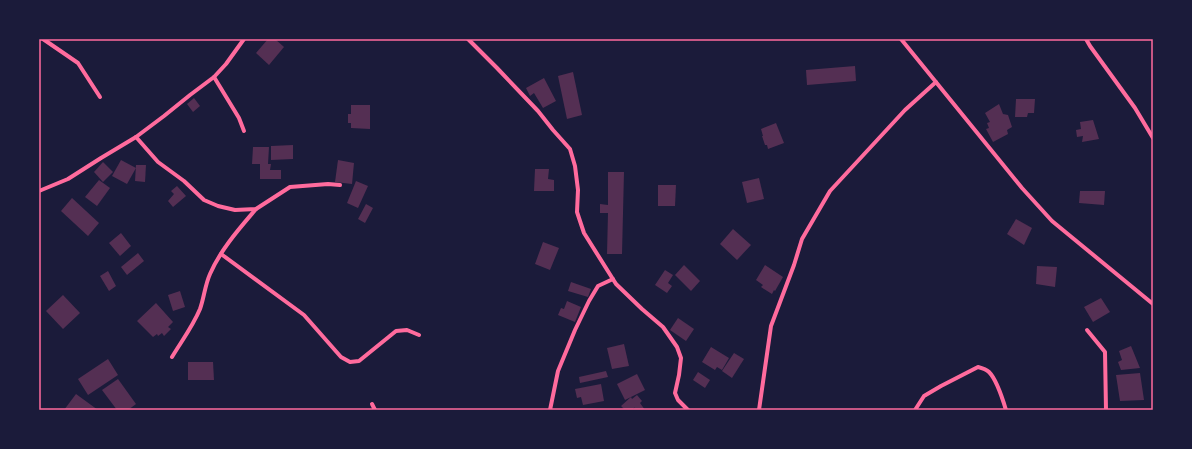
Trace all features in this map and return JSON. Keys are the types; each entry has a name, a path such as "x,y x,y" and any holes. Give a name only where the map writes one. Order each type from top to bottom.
{"street":[{"path":"44,39 78,63 100,97"},
{"path":"39,191 68,179 136,137 214,77 226,64 244,39"},
{"path":"468,39 498,68 538,111 570,149 575,166 578,212 584,232 616,284 663,327 677,347 681,358 675,393 678,400 688,410"},
{"path":"901,39 1022,188 1052,221 1153,304"},
{"path":"1086,39 1135,108 1153,138"},
{"path":"214,77 239,118 244,131"},
{"path":"759,410 771,326 802,239 830,191 905,110 936,82"},
{"path":"136,137 158,162 184,181 204,200 218,206 235,210 256,209"},
{"path":"172,357 199,310 209,275 220,254 256,209 290,187 328,184 340,185"},
{"path":"220,254 304,315 341,357 350,362 360,361 396,331 407,330 418,335"},
{"path":"550,410 558,371 575,330 598,286 613,279"},
{"path":"1087,330 1105,352 1106,410"},
{"path":"915,410 924,396 966,372 978,367 983,368 990,373 999,389 1006,410"},
{"path":"372,404 375,410"}],"building":[{"path":"268,39 275,39 284,47 269,65 256,53"},
{"path":"855,66 856,81 807,85 806,70"},
{"path":"573,72 582,115 567,119 558,76"},
{"path":"544,78 556,101 543,108 534,93 530,96 526,88"},
{"path":"194,98 200,106 193,112 187,104"},
{"path":"1016,99 1035,99 1034,113 1028,113 1027,117 1015,117"},
{"path":"999,104 1003,114 1008,115 1012,127 1007,130 1008,134 993,142 986,129 989,128 987,123 990,122 985,113"},
{"path":"351,105 370,105 370,129 351,128 351,123 348,123 348,114 351,114"},
{"path":"1093,120 1099,139 1082,142 1083,136 1077,137 1076,130 1081,129 1080,122"},
{"path":"776,123 784,143 768,149 767,145 765,145 761,129"},
{"path":"293,145 293,159 271,160 271,146"},
{"path":"253,147 269,147 268,164 271,164 270,170 281,170 281,179 260,179 260,164 252,164"},
{"path":"121,160 136,168 127,184 112,176"},
{"path":"338,160 354,163 352,184 335,182"},
{"path":"103,162 113,172 103,182 94,172"},
{"path":"136,165 146,165 145,182 135,181"},
{"path":"535,169 549,169 548,179 554,180 554,191 534,191"},
{"path":"608,172 624,172 622,254 607,254 608,213 600,213 600,204 608,205"},
{"path":"759,178 764,199 747,203 742,182"},
{"path":"99,180 110,188 97,206 85,197"},
{"path":"356,181 368,186 358,208 347,203"},
{"path":"658,185 676,185 675,206 658,206"},
{"path":"177,186 186,196 173,207 168,201 174,194 171,191"},
{"path":"1080,191 1105,191 1104,205 1079,203"},
{"path":"72,198 99,223 88,236 61,211"},
{"path":"366,204 373,208 365,223 358,219"},
{"path":"1016,219 1032,228 1024,245 1007,234"},
{"path":"733,229 751,245 737,260 720,244"},
{"path":"121,233 131,246 120,256 109,243"},
{"path":"543,242 559,248 550,270 535,264"},
{"path":"138,253 144,261 127,275 121,267"},
{"path":"684,265 700,281 691,291 675,275"},
{"path":"765,265 783,277 772,294 761,287 763,285 756,280"},
{"path":"1037,266 1057,267 1055,287 1036,284"},
{"path":"665,270 673,275 668,283 672,286 667,293 655,285"},
{"path":"108,271 116,286 109,291 100,276"},
{"path":"571,282 591,289 588,297 568,291"},
{"path":"180,291 185,307 173,311 168,295"},
{"path":"63,295 80,313 63,329 46,311"},
{"path":"1101,298 1110,312 1093,322 1084,307"},
{"path":"567,301 581,307 575,322 558,315 561,308 564,309"},
{"path":"156,303 173,322 168,327 171,329 164,336 162,333 153,337 137,321"},
{"path":"678,318 694,329 686,341 670,330"},
{"path":"624,344 629,366 612,369 607,348"},
{"path":"1131,346 1140,368 1121,370 1118,362 1122,360 1119,351"},
{"path":"711,347 729,358 722,370 717,367 715,370 702,362"},
{"path":"734,353 744,359 732,378 722,371"},
{"path":"108,359 118,375 88,395 78,379"},
{"path":"188,362 213,362 214,380 188,380"},
{"path":"606,371 608,377 580,383 579,377"},
{"path":"698,372 710,380 705,388 693,380"},
{"path":"1140,373 1144,400 1120,401 1116,375"},
{"path":"637,374 645,390 625,400 617,384"},
{"path":"118,379 136,404 128,410 117,410 102,390"},
{"path":"601,384 604,401 583,405 581,397 577,398 575,389"},
{"path":"76,394 98,410 64,410"},
{"path":"637,395 642,401 640,403 645,410 633,410 635,407 632,410 625,410 621,406 631,397 632,399"}]}
